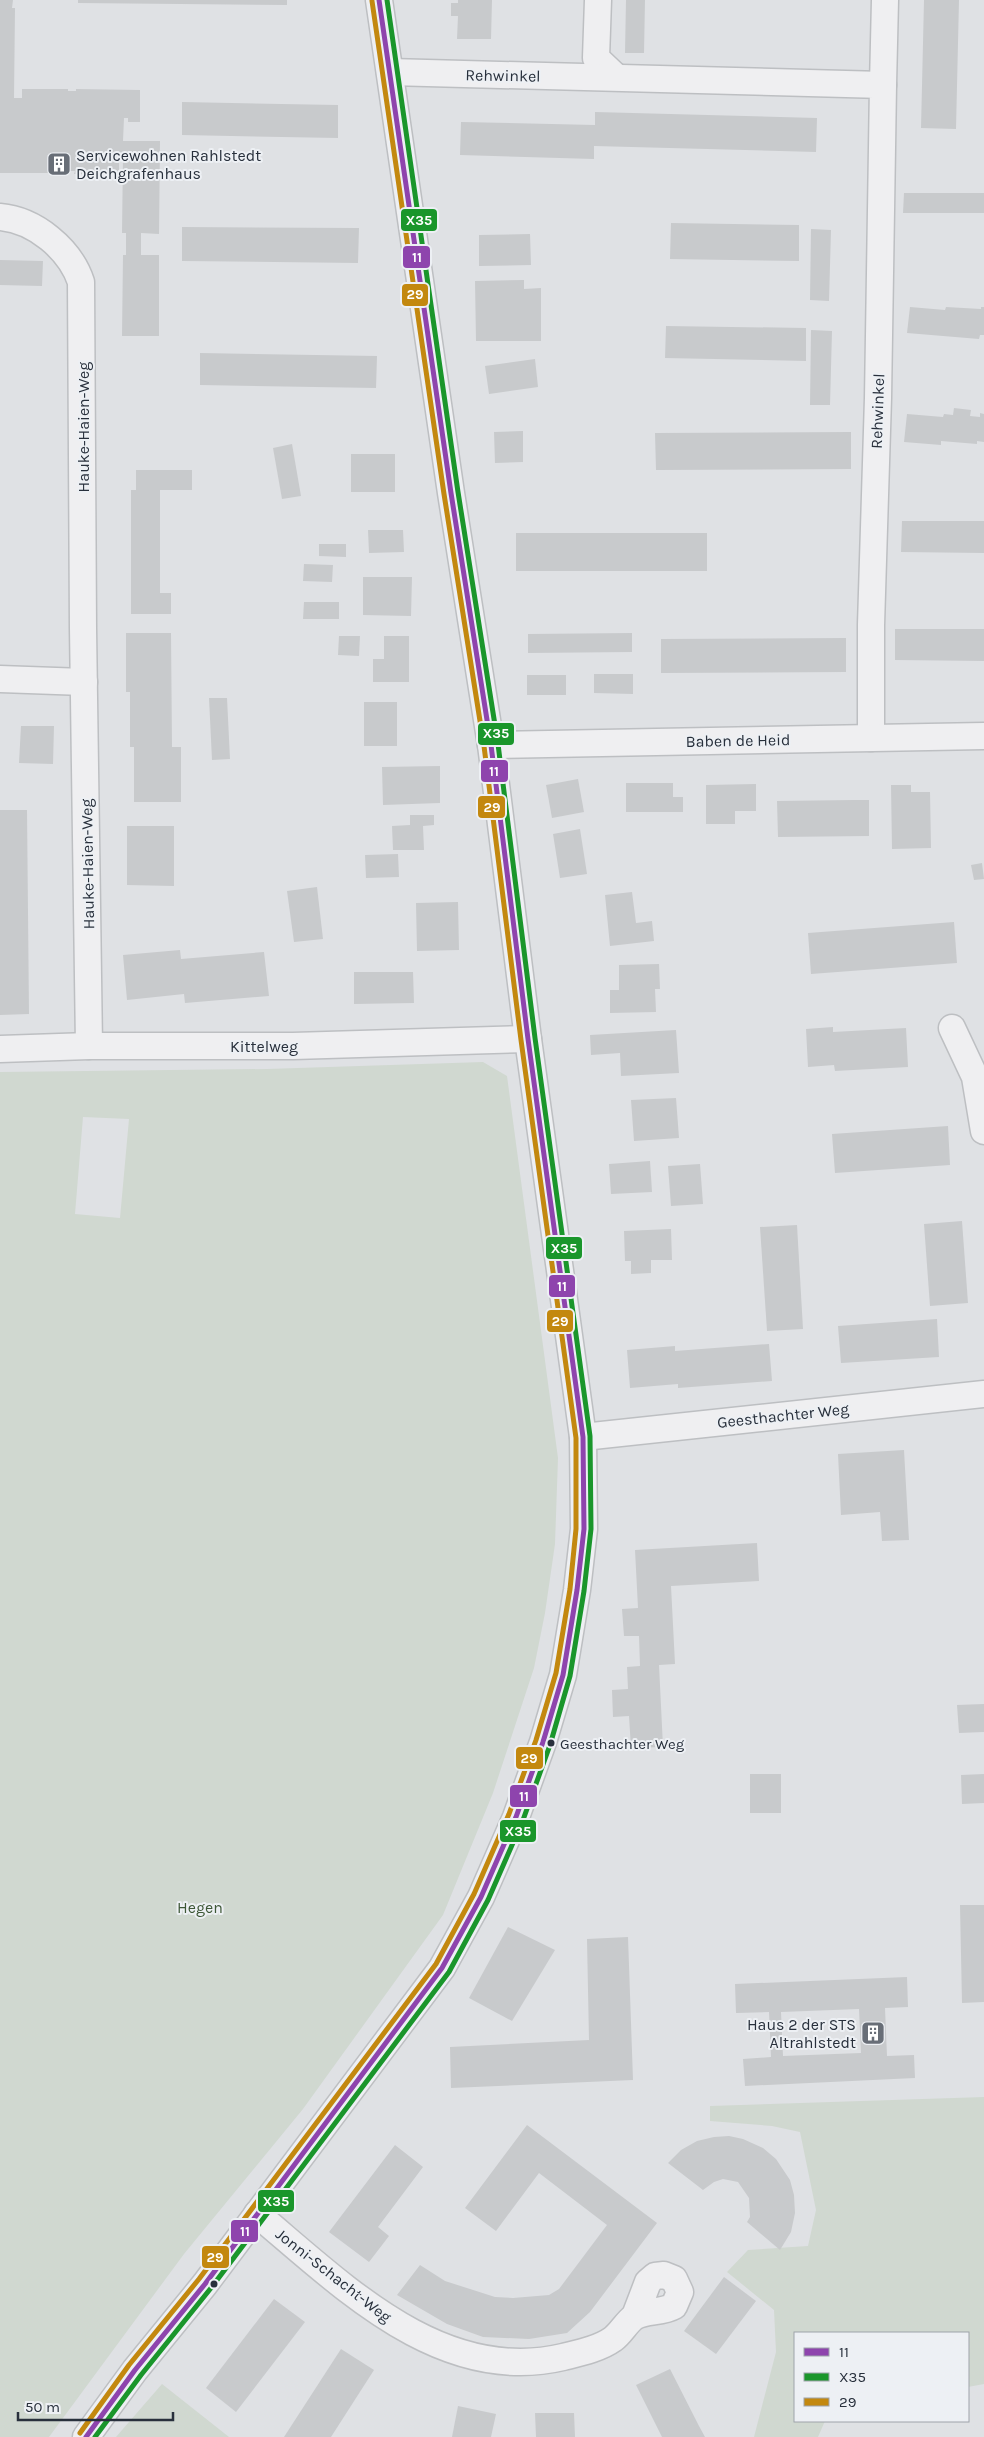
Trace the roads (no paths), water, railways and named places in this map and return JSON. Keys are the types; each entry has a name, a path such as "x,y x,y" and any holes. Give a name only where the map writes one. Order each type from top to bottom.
{"street":[{"path":"86,2437 135,2370 205,2284 442,1968 481,1897 516,1817 543,1742 563,1675 584,1529 583,1437 528,1039 492,745 447,465 378,0"},
{"path":"598,0 596,58 616,77"},
{"name":"Rehwinkel","path":"871,738 870,624 878,398 885,0"},
{"name":"Rehwinkel","path":"390,72 883,85"},
{"name":"Hauke-Haien-Weg","path":"0,217 25,224 50,240 74,264 81,282 89,1046"},
{"path":"0,680 84,682"},
{"name":"Baben de Heid","path":"492,745 984,736"},
{"path":"952,1028 975,1077 984,1131"},
{"name":"Kittelweg","path":"0,1049 89,1046 293,1046 528,1039"},
{"name":"Geesthachter Weg","path":"583,1437 984,1394"},
{"name":"Jonni-Schacht-Weg","path":"257,2214 376,2311 431,2342 472,2355 510,2361 548,2360 585,2352 613,2339 635,2316"}],"place":[{"name":"Servicewohnen Rahlstedt Deichgrafenhaus","path":"59,164"},
{"name":"Geesthachter Weg","path":"551,1743"},
{"name":"Haus 2 der STS Altrahlstedt","path":"873,2033"}],"park label":[{"name":"Hegen","path":"200,1907"}]}
